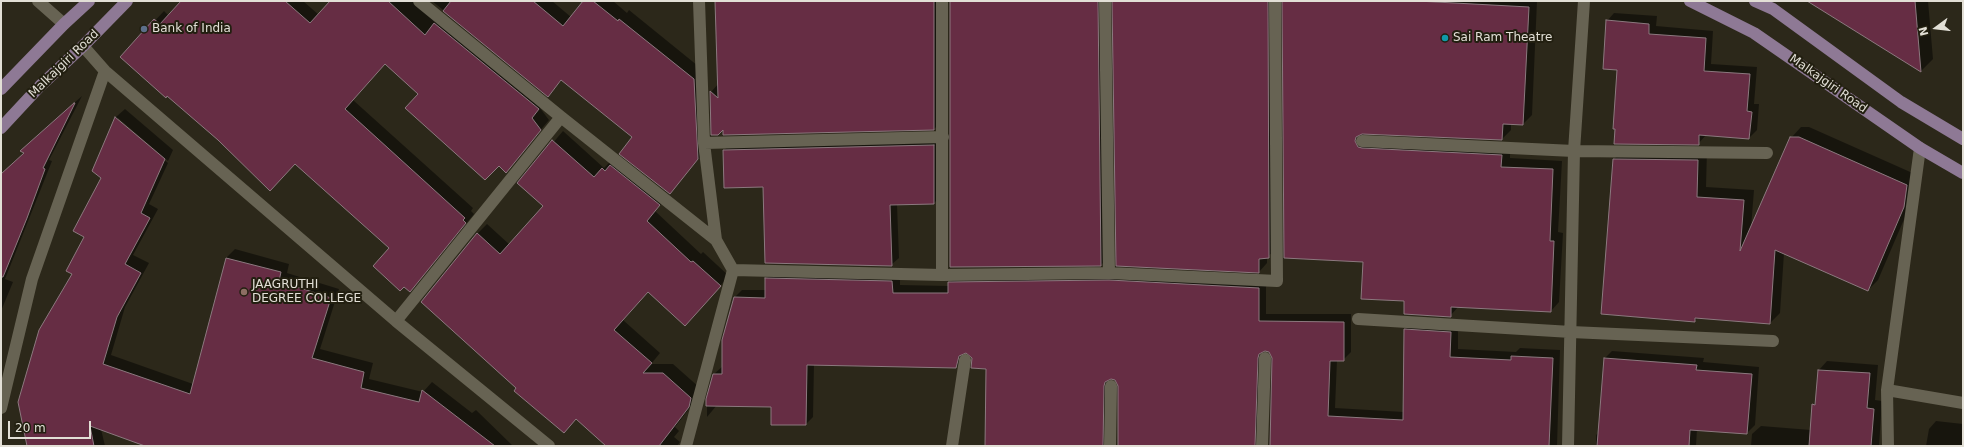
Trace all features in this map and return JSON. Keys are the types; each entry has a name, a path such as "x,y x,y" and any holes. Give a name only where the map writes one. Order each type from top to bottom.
{"main road":[{"path":"1,89 64,24 89,1"},
{"name":"Malkajgiri Road","path":"1,128 40,86 83,46 127,1"},
{"name":"Malkajgiri Road","path":"1690,1 1754,33 1920,148 1963,173"},
{"path":"1756,1 1774,5 1901,102 1963,139"}],"street":[{"path":"38,1 64,24"},
{"path":"419,1 561,117 716,240 733,270 686,446"},
{"path":"699,1 704,143 716,240"},
{"path":"942,1 942,275"},
{"path":"1105,1 1109,274"},
{"path":"733,270 942,275 1109,274 1277,281 1275,1"},
{"path":"1568,446 1574,151 1584,1"},
{"path":"83,46 105,71 396,321 549,446"},
{"path":"1,408 32,279 105,71"},
{"path":"396,321 561,117"},
{"path":"704,143 943,137"},
{"path":"1362,141 1574,151 1767,154"},
{"path":"1888,446 1887,390 1920,148"},
{"path":"1358,319 1571,332 1773,341"},
{"path":"1262,446 1266,358"},
{"path":"952,446 965,360"},
{"path":"1110,446 1111,386"},
{"path":"1887,390 1963,403"}],"building":[{"path":"181,1 285,1 310,23 330,1 388,1 425,35 434,23 539,109 532,118 541,130 506,173 499,166 485,180 405,108 418,94 385,64 345,109 465,218 463,220 466,223 410,292 404,287 400,291 373,266 389,248 295,164 270,191 218,140 167,96 166,98 120,57 154,19 160,24"},
{"path":"451,1 533,1 563,26 583,1 593,1 618,21 619,19 694,79 698,159 670,194 619,154 632,137 561,80 548,97 443,11"},
{"path":"715,1 934,1 934,130 723,135 723,130 718,135 711,135 710,91 718,98"},
{"path":"950,1 1098,1 1101,266 950,267"},
{"path":"1112,1 1268,1 1269,258 1259,259 1259,273 1116,266"},
{"path":"1282,1 1417,1 1529,7 1523,125 1503,124 1502,140 1362,134 1356,137 1355,141 1358,147 1362,148 1502,155 1501,167 1553,169 1550,241 1554,241 1551,312 1451,307 1451,317 1404,314 1404,301 1361,299 1363,262 1284,258"},
{"path":"1807,1 1915,1 1921,72"},
{"path":"1606,20 1649,24 1649,34 1706,38 1704,71 1750,74 1747,111 1752,112 1749,139 1699,135 1699,145 1614,144 1615,129 1613,129 1617,70 1603,69"},
{"path":"74,103 43,168 45,169 27,218 3,277 1,277 1,174 24,153 20,151"},
{"path":"115,117 165,159 141,213 150,218 125,264 141,273 117,317 103,364 190,394 226,258 281,272 279,281 331,298 312,358 364,372 361,388 419,402 422,390 495,446 145,446 90,426 94,446 27,446 18,402 39,330 72,274 66,271 84,237 73,231 101,178 92,171"},
{"path":"1790,137 1799,137 1907,185 1904,207 1868,291 1775,250 1770,324 1695,318 1695,322 1601,314 1613,159 1698,160 1697,197 1744,200 1740,251"},
{"path":"552,140 594,177 602,168 605,171 610,165 660,205 647,221 691,262 693,261 721,286 685,326 648,292 614,330 652,363 643,373 663,373 691,398 689,407 659,446 606,446 576,419 564,433 514,391 516,388 421,302 477,233 500,254 543,206 517,183"},
{"path":"934,145 934,204 890,205 892,266 765,263 763,187 724,188 723,150"},
{"path":"765,278 892,281 893,293 948,293 948,282 1109,280 1259,288 1259,321 1344,322 1344,361 1330,361 1328,416 1403,420 1404,329 1451,332 1450,357 1511,360 1511,356 1553,358 1549,446 1270,446 1272,358 1269,352 1265,351 1259,354 1258,358 1255,446 1118,446 1118,386 1115,380 1111,379 1105,382 1104,386 1103,446 985,446 986,369 971,368 972,358 966,353 959,356 956,368 807,365 806,425 771,425 771,407 706,406 706,399 713,374 722,374 722,340 734,297 765,298"},
{"path":"1604,358 1697,365 1696,370 1752,374 1747,434 1690,430 1689,446 1597,446"},
{"path":"1818,370 1870,373 1867,408 1874,409 1871,446 1809,446 1812,404 1815,405"}],"place":[{"name":"Bank of India","path":"144,29"},
{"name":"Sai Ram Theatre","path":"1445,38"},
{"name":"JAAGRUTHI DEGREE COLLEGE","path":"244,292"}]}
